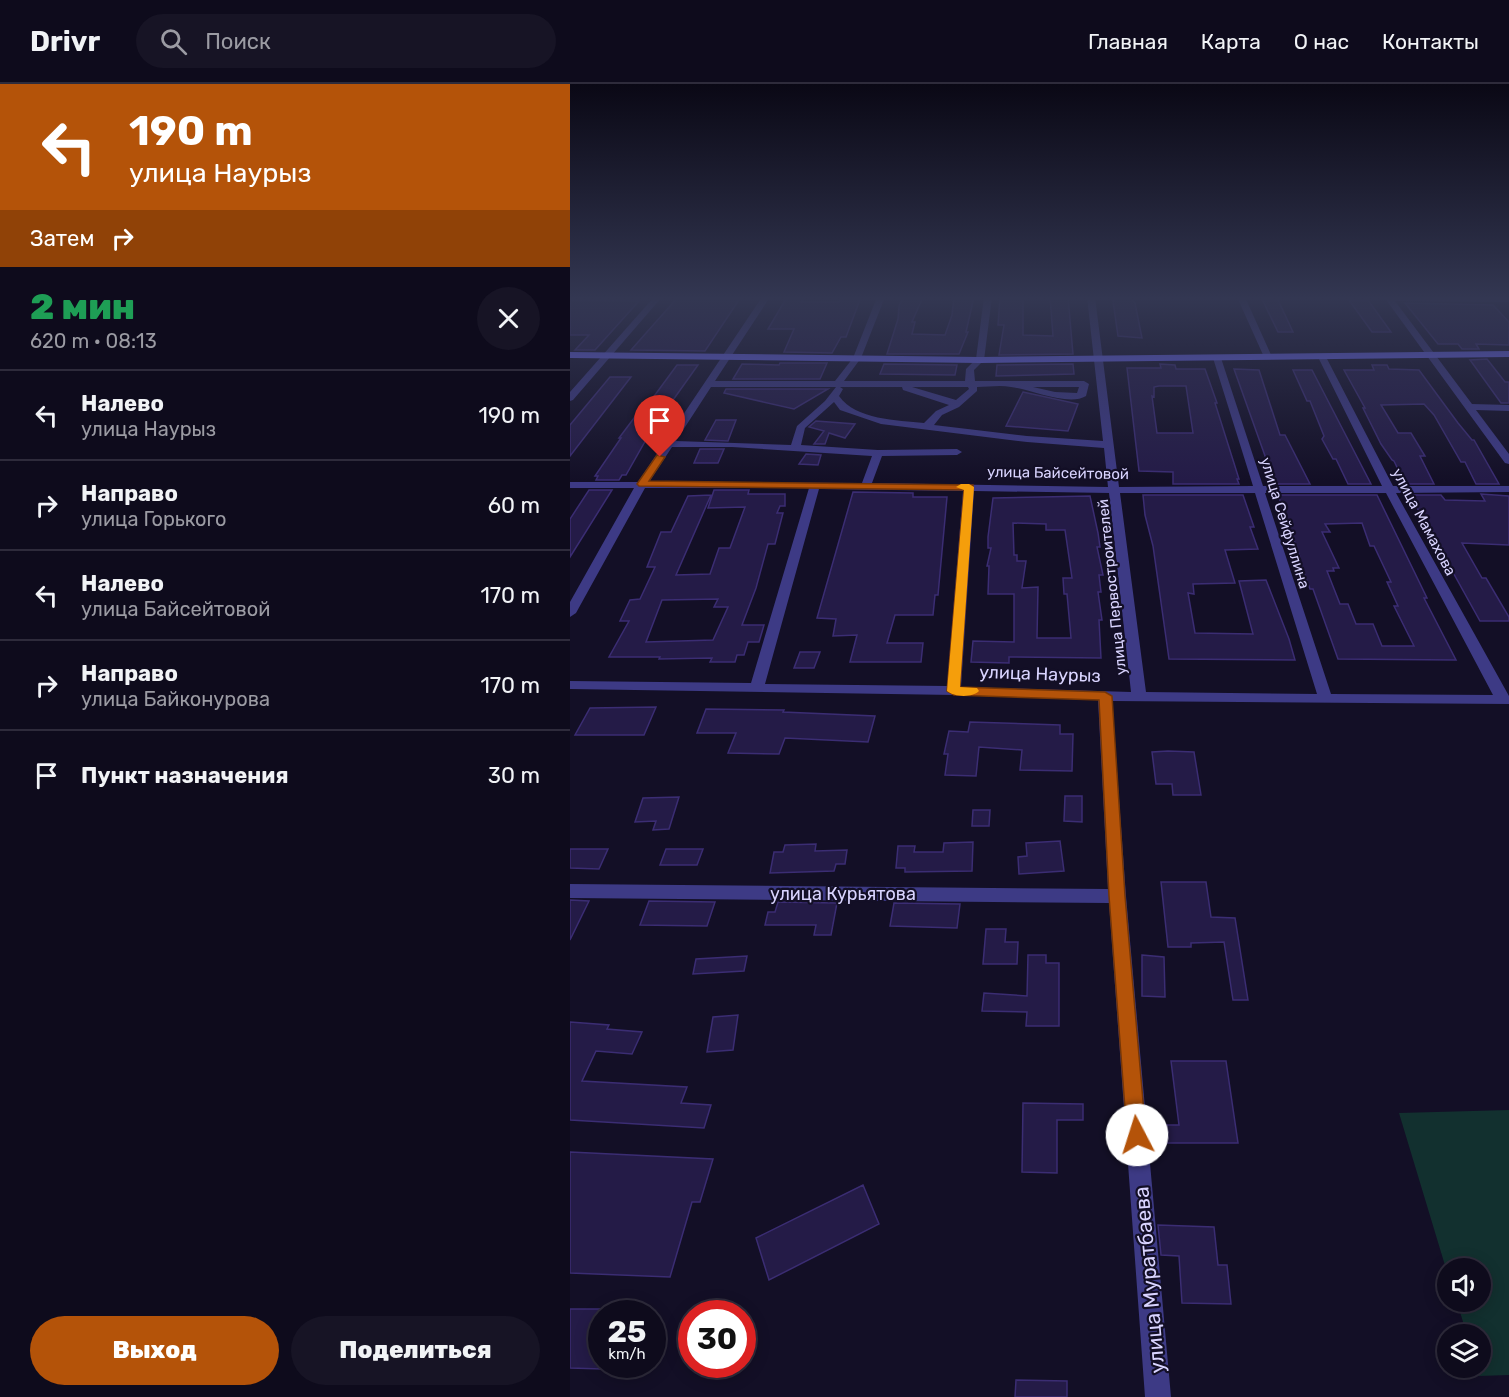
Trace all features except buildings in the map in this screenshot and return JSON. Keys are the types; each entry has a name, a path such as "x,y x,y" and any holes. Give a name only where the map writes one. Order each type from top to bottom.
{"street":[{"path":"570,398 606,358"},
{"path":"570,613 642,484 723,358"},
{"path":"796,449 795,438 801,427 816,410 835,397 839,382 857,358"},
{"path":"874,358 1081,358"},
{"name":"улица Первостроителей","path":"1097,358 1116,490 1139,696"},
{"name":"улица Сейфуллина","path":"1217,358 1325,697"},
{"name":"улица Мамахова","path":"1323,358 1390,489 1506,700"},
{"path":"1434,358 1508,459"},
{"path":"926,427 930,420 956,405 974,389 970,383 970,369 980,360"},
{"path":"708,384 839,382 1084,384 1084,389 1081,396 1070,396 1011,384"},
{"path":"877,382 915,390 949,400 956,405"},
{"path":"835,397 843,408 881,421 1027,439 1110,445"},
{"path":"1471,407 1509,408"},
{"path":"669,444 732,444 878,453 957,452"},
{"path":"866,486 878,453"},
{"name":"улица Байсейтовой","path":"570,485 815,485 1116,490 1509,489"},
{"path":"757,687 815,485"},
{"path":"954,691 969,487"},
{"name":"улица Наурыз","path":"570,685 954,691 1105,696 1506,700"},
{"name":"улица Муратбаева","path":"1105,696 1117,896 1158,1397"},
{"name":"улица Курьятова","path":"570,891 1117,896"}],"green space":[{"path":"1509,1110 1509,1375 1491,1376 1491,1324 1464,1324 1460,1312 1491,1312 1491,1258 1443,1258 1399,1113"}],"slow traffic":[{"path":"961,487 969,487 954,691 973,691"}],"route":[{"path":"660,457 642,484 969,487 954,691 1105,696 1117,896 1137,1135"}]}
